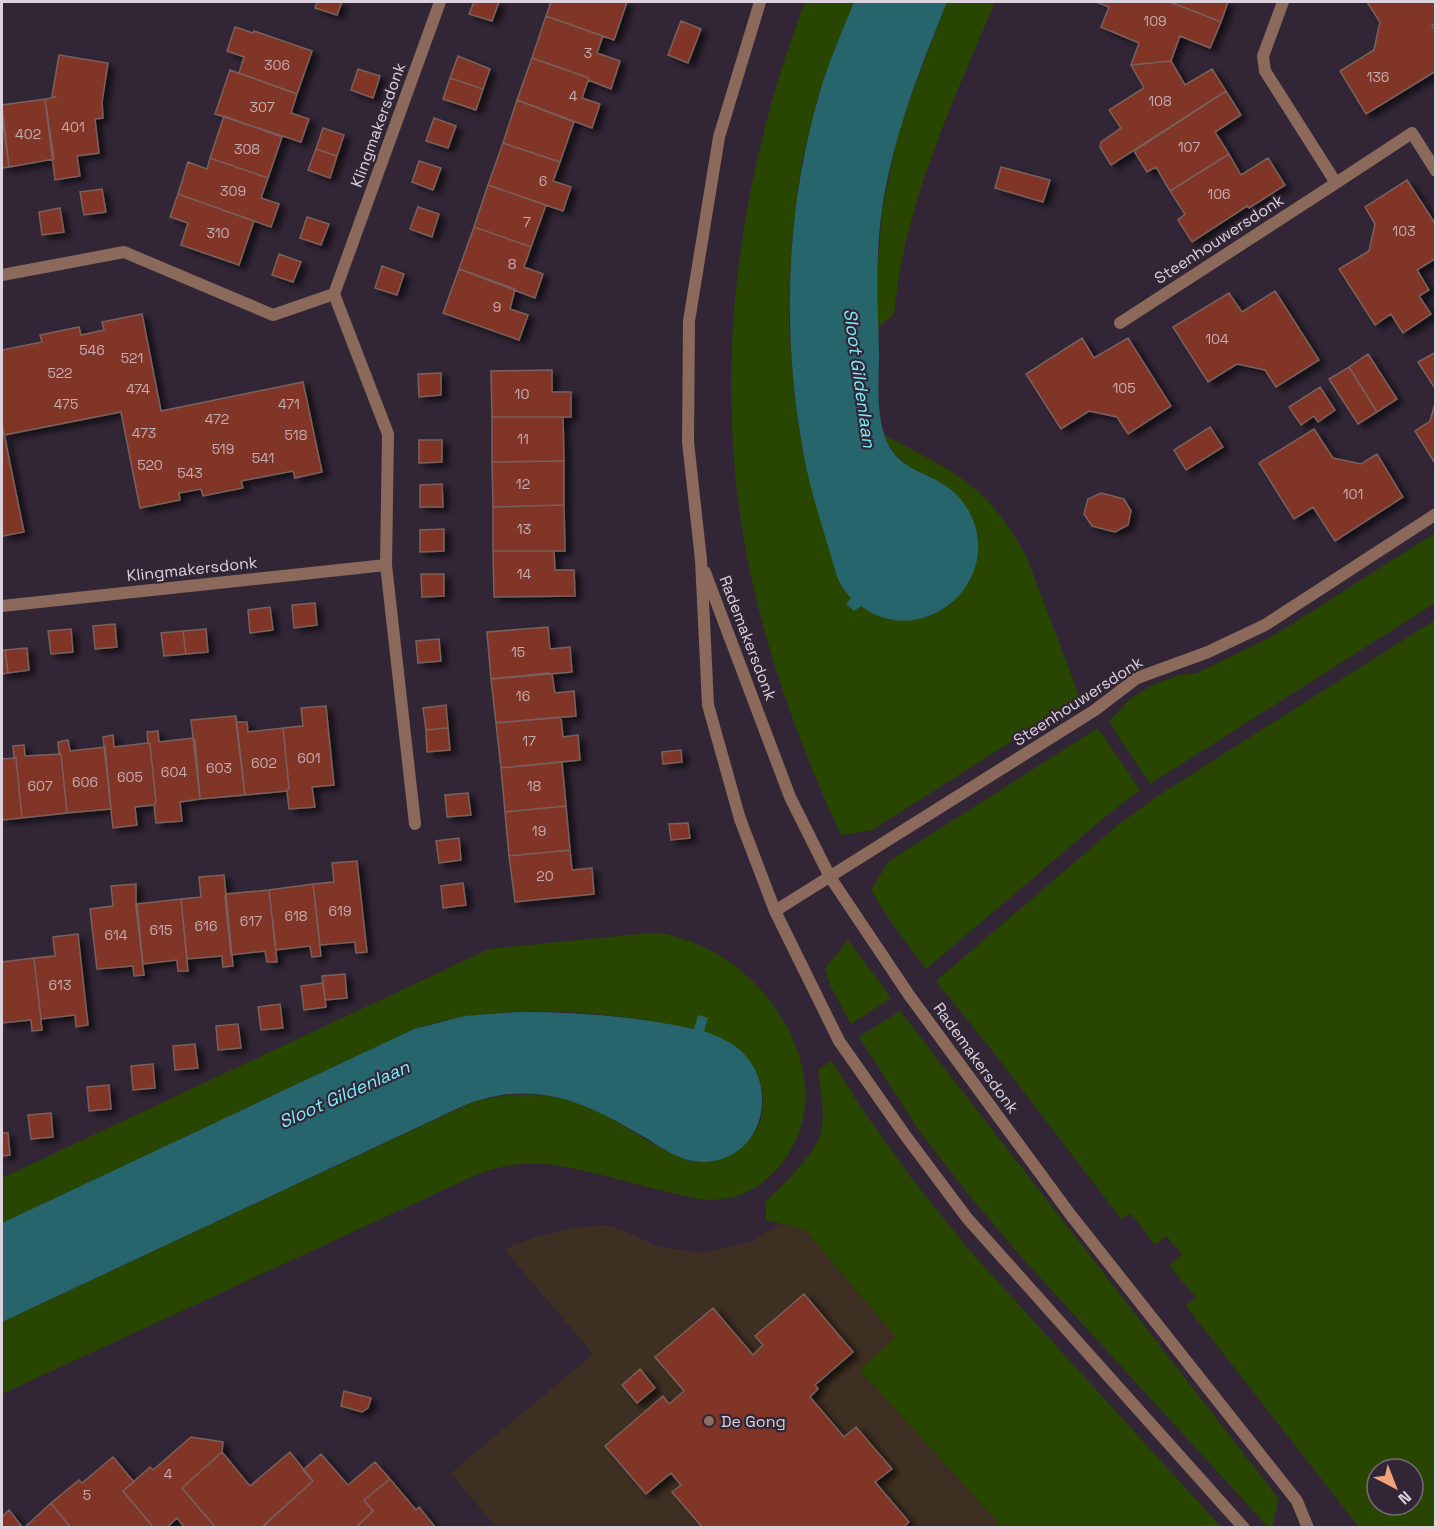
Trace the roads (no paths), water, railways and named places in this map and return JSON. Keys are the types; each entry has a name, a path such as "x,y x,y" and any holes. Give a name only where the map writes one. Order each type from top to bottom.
{"street":[{"name":"Klingmakersdonk","path":"334,294 440,2"},
{"name":"Rademakersdonk","path":"760,2 719,137 689,321 688,442 701,560 708,705 740,819 775,911 839,1041 905,1135 967,1218 1244,1527"},
{"path":"1282,2 1263,56 1265,71 1336,183"},
{"name":"Steenhouwersdonk","path":"1120,323 1412,133 1436,171"},
{"path":"2,275 123,252 273,315 334,294 388,434 386,565 416,824"},
{"name":"Steenhouwersdonk","path":"775,911 1095,710 1137,678 1208,652 1265,625 1436,514"},
{"name":"Rademakersdonk","path":"701,560 790,796 830,877 909,995 1070,1214 1298,1501 1308,1527"},
{"name":"Klingmakersdonk","path":"2,606 386,565"}],"water":[{"name":"Sloot Gildenlaan","path":"854,2 947,2 900,129 882,209 878,263 879,399 884,434 893,452 911,468 950,489 964,503 974,521 978,551 975,569 957,598 943,609 911,620 893,620 876,615 861,606 854,611 846,604 851,598 837,577 813,495 805,462 796,401 790,313 794,225 800,181 808,138 823,83"},
{"name":"Sloot Gildenlaan","path":"517,1012 606,1016 694,1029 698,1015 708,1018 704,1031 735,1046 754,1068 760,1084 762,1101 760,1117 754,1133 744,1146 730,1156 713,1161 695,1161 670,1152 602,1114 560,1098 538,1094 491,1097 465,1105 2,1322 2,1223 414,1029 465,1016"}],"place":[{"name":"De Gong","path":"709,1421"}]}
